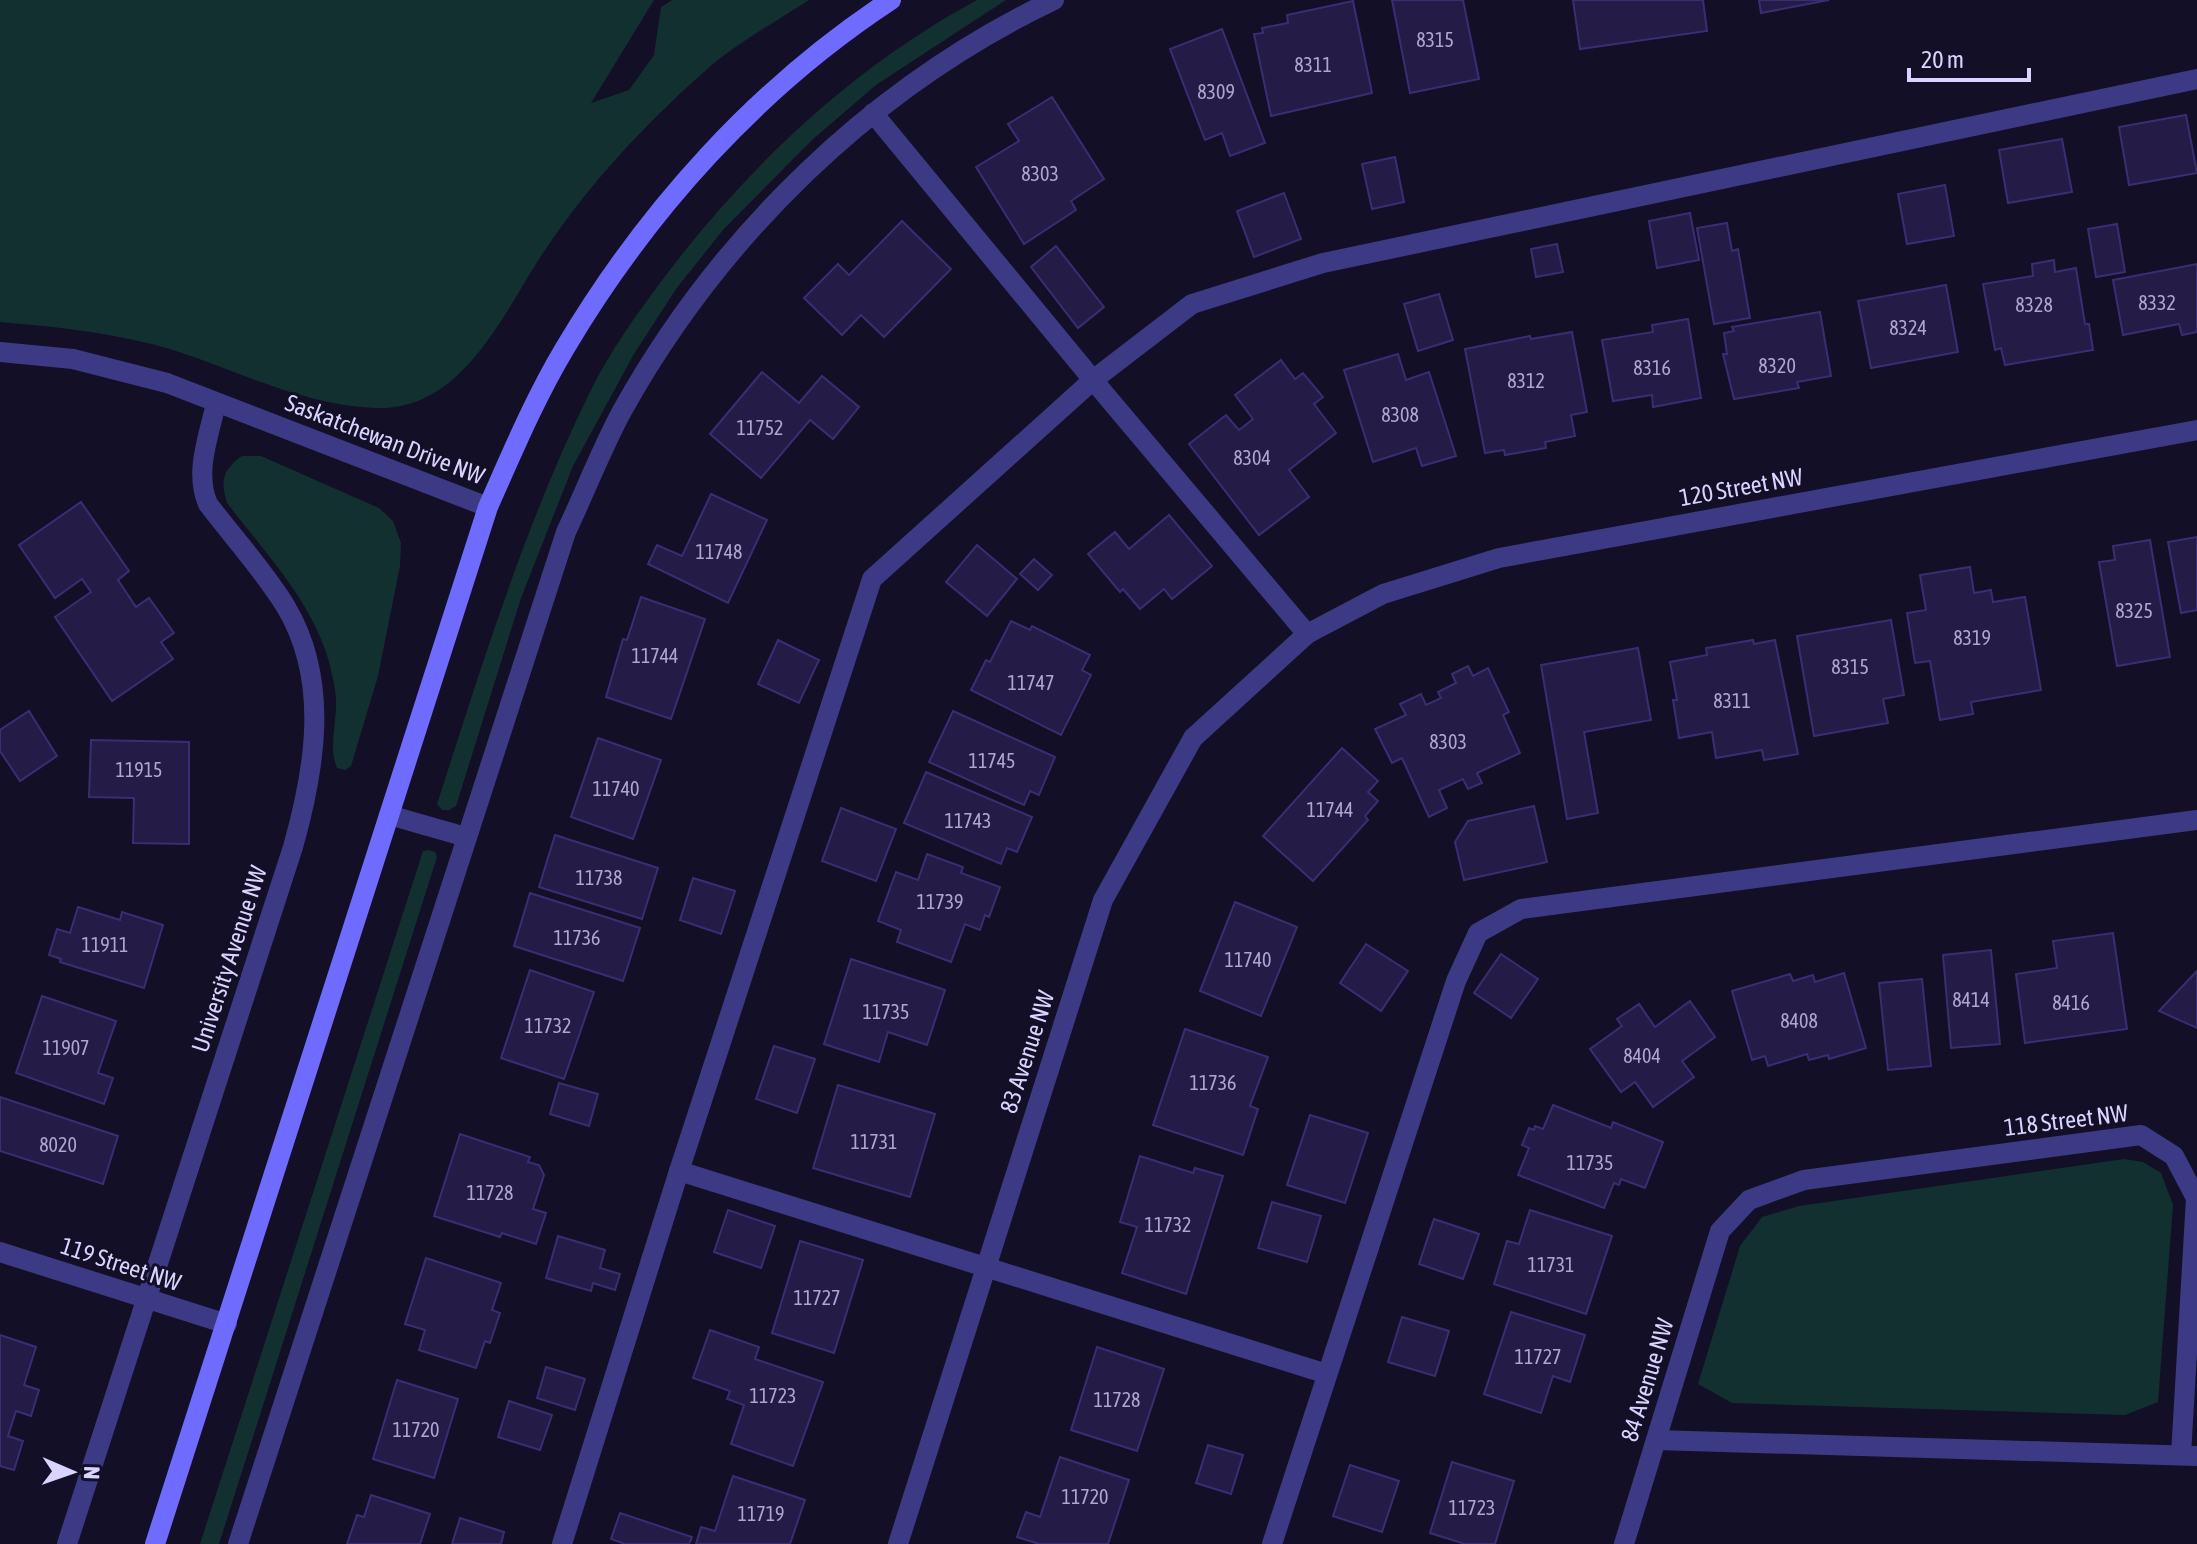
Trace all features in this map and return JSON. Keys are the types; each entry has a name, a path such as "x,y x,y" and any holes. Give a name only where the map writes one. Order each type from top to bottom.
{"main road":[{"name":"Saskatchewan Drive NW","path":"488,507 563,350 617,265 692,171 786,78 891,0"},
{"path":"155,1544 488,507"}],"street":[{"path":"238,1544 566,532 622,412 686,309 758,219 873,113 940,65 1010,21 1054,0"},
{"path":"562,1544 679,1171 872,579 1093,380 1192,304 1323,263 2197,79"},
{"path":"873,113 1307,634"},
{"name":"Saskatchewan Drive NW","path":"0,352 73,359 167,383 488,507"},
{"name":"University Avenue NW","path":"67,1544 293,847 315,747 312,682 296,629 286,607 208,504 201,488 201,472 216,403"},
{"name":"120 Street NW","path":"1307,634 1383,594 1499,558 2197,430"},
{"name":"83 Avenue NW","path":"898,1544 1103,900 1193,738 1307,634"},
{"path":"389,815 466,837"},
{"path":"1272,1544 1456,981 1478,933 1521,909 2197,820"},
{"name":"118 Street NW","path":"1656,1440 2189,1455 2196,1198 2174,1156 2141,1135 1804,1180 1749,1200 1720,1231"},
{"path":"679,1171 1327,1374"},
{"name":"84 Avenue NW","path":"1624,1544 1720,1231"},
{"name":"119 Street NW","path":"0,1252 227,1324"}],"green space":[{"path":"0,0 654,0 591,103 629,90 654,55 661,7 672,0 809,0 713,64 626,148 565,221 498,326 458,375 434,393 407,405 375,408 349,406 298,394 173,350 130,339 0,322"},
{"path":"977,0 1006,0 876,85 812,140 723,230 676,289 634,354 573,466 521,598 456,806 442,810 437,804 524,546 565,445 604,365 623,335 663,279 730,197 805,122 888,56"},
{"path":"242,456 261,456 379,508 393,521 401,543 400,566 378,676 351,766 345,770 337,768 334,760 335,689 324,647 314,624 288,582 227,503 225,476"},
{"path":"423,851 435,852 437,857 219,1544 200,1544"},
{"path":"2124,1159 2143,1162 2161,1173 2173,1205 2158,1402 2125,1415 1732,1403 1698,1384 1740,1246 1762,1217 1799,1206"}],"building":[{"path":"1392,0 1463,0 1479,79 1410,93"},
{"path":"1573,0 1703,0 1707,31 1580,49"},
{"path":"1759,0 1829,0 1761,13"},
{"path":"1353,1 1372,93 1271,116 1254,34 1263,33 1262,28 1288,23 1287,15"},
{"path":"1222,29 1265,143 1230,156 1222,133 1205,140 1170,49"},
{"path":"1052,97 1104,179 1071,201 1076,210 1024,244 976,167 1019,141 1008,124"},
{"path":"2186,115 2197,173 2129,185 2119,127"},
{"path":"2062,139 2072,192 2008,203 1999,150"},
{"path":"1395,157 1404,202 1372,209 1362,164"},
{"path":"1945,185 1954,236 1907,244 1898,194"},
{"path":"1284,193 1301,239 1254,257 1237,211"},
{"path":"1690,213 1699,260 1657,268 1649,221"},
{"path":"902,221 951,269 884,337 861,315 842,335 804,298 838,264 849,275"},
{"path":"1727,223 1732,251 1738,249 1750,318 1714,324 1697,228"},
{"path":"2117,224 2125,272 2096,277 2088,229"},
{"path":"1557,244 1563,272 1536,277 1531,249"},
{"path":"1056,246 1104,307 1078,328 1031,267"},
{"path":"2054,260 2055,272 2076,268 2085,324 2089,324 2093,350 2005,365 2001,348 1995,350 1983,284 2033,276 2032,264"},
{"path":"2197,264 2197,332 2182,335 2179,324 2123,335 2113,280"},
{"path":"1946,285 1958,352 1871,368 1858,301"},
{"path":"1439,294 1453,340 1418,351 1404,304"},
{"path":"1820,312 1831,376 1797,382 1799,388 1734,399 1723,354 1727,354 1724,333 1734,331 1732,327"},
{"path":"1688,319 1701,398 1653,407 1652,395 1613,401 1602,340 1653,332 1652,325"},
{"path":"1572,332 1587,412 1571,415 1575,436 1545,442 1546,448 1505,455 1504,450 1485,453 1465,349 1530,336 1531,339"},
{"path":"1398,354 1406,380 1429,372 1456,456 1422,466 1416,448 1373,462 1344,370"},
{"path":"1281,360 1295,379 1303,373 1323,397 1314,404 1336,433 1289,470 1309,497 1259,535 1189,444 1226,415 1239,430 1253,419 1235,395"},
{"path":"762,372 799,403 822,376 859,407 833,439 810,420 761,478 710,434"},
{"path":"711,494 767,520 728,603 648,564 657,545 682,556"},
{"path":"81,502 129,571 118,580 136,607 149,598 174,633 161,642 173,659 112,701 55,617 91,592 82,579 55,598 19,545"},
{"path":"1169,515 1212,566 1172,599 1164,589 1140,609 1123,589 1120,592 1088,554 1115,532 1129,549"},
{"path":"2197,537 2197,610 2181,613 2168,542"},
{"path":"2150,540 2170,657 2117,666 2099,562 2115,560 2113,546"},
{"path":"977,545 1017,579 987,616 946,582"},
{"path":"1034,559 1052,575 1038,590 1020,574"},
{"path":"1970,567 1974,593 1991,590 1993,602 2025,597 2041,690 1971,702 1973,714 1940,720 1930,661 1915,663 1907,613 1926,610 1920,575"},
{"path":"641,597 705,619 671,719 606,697 623,639 627,640"},
{"path":"1891,620 1904,695 1883,699 1888,723 1814,736 1797,636"},
{"path":"1011,621 1030,630 1032,626 1090,655 1082,670 1091,675 1061,735 971,690"},
{"path":"778,640 819,660 799,703 758,684"},
{"path":"1753,640 1754,644 1775,640 1798,754 1764,760 1762,750 1716,758 1712,732 1679,738 1673,700 1677,700 1670,662 1707,655 1706,648"},
{"path":"1638,648 1651,720 1584,732 1598,813 1567,819 1541,665"},
{"path":"1468,666 1473,676 1488,668 1509,712 1503,715 1520,753 1477,773 1482,783 1468,789 1463,779 1439,790 1447,808 1429,817 1402,758 1392,763 1375,729 1406,715 1400,704 1421,694 1426,705 1441,698 1438,692 1456,683 1452,674"},
{"path":"29,711 57,756 20,781 0,751 0,730"},
{"path":"953,711 1055,757 1039,795 1030,791 1024,805 929,762"},
{"path":"598,738 661,760 633,839 571,817"},
{"path":"91,740 189,742 189,844 133,843 134,798 89,797"},
{"path":"1342,748 1378,781 1368,792 1378,801 1365,816 1368,820 1313,881 1263,836"},
{"path":"926,772 1032,817 1017,852 1007,848 1001,864 904,823"},
{"path":"1534,806 1547,862 1464,880 1455,842 1468,821"},
{"path":"841,808 896,829 876,881 822,861"},
{"path":"555,835 658,868 642,919 539,887"},
{"path":"927,854 963,867 961,873 1000,887 989,917 985,915 980,930 965,924 951,962 897,942 901,930 878,921 896,872 918,880"},
{"path":"693,878 735,891 721,934 680,920"},
{"path":"530,893 640,928 623,981 514,946"},
{"path":"1235,902 1297,927 1261,1016 1200,991"},
{"path":"78,907 120,920 122,912 163,925 144,988 60,962 61,959 49,955 57,929 70,933"},
{"path":"2113,933 2127,1029 2025,1043 2016,974 2057,968 2053,941"},
{"path":"1366,944 1408,971 1381,1011 1340,983"},
{"path":"1991,950 2000,1044 1951,1048 1943,955"},
{"path":"1501,954 1538,979 1511,1018 1474,993"},
{"path":"851,959 945,990 927,1045 888,1032 879,1062 824,1044"},
{"path":"530,970 594,992 564,1079 501,1058"},
{"path":"2197,971 2197,1028 2159,1011"},
{"path":"1844,973 1866,1048 1829,1059 1828,1055 1809,1060 1807,1054 1768,1066 1765,1056 1752,1060 1732,991 1790,974 1793,981 1813,975 1815,982"},
{"path":"1922,979 1931,1066 1888,1070 1879,983"},
{"path":"42,996 116,1021 98,1073 113,1078 104,1104 16,1073"},
{"path":"1690,1001 1715,1037 1682,1061 1694,1077 1653,1107 1635,1082 1621,1092 1590,1049 1622,1026 1617,1019 1639,1004 1655,1027"},
{"path":"1185,1029 1268,1057 1250,1106 1258,1109 1243,1155 1153,1125"},
{"path":"774,1046 815,1059 797,1113 756,1099"},
{"path":"559,1083 598,1094 589,1126 550,1114"},
{"path":"838,1085 935,1114 910,1197 813,1168"},
{"path":"0,1097 118,1136 103,1184 0,1151"},
{"path":"1553,1105 1611,1128 1613,1122 1663,1142 1645,1188 1621,1179 1619,1185 1614,1183 1604,1208 1518,1175 1529,1148 1522,1145 1529,1128 1534,1130 1535,1126 1543,1129"},
{"path":"1310,1115 1368,1133 1345,1203 1287,1185"},
{"path":"460,1134 530,1157 528,1162 539,1165 544,1175 533,1209 546,1213 536,1244 502,1233 500,1237 434,1216"},
{"path":"1140,1156 1193,1173 1195,1168 1223,1176 1186,1294 1122,1273 1137,1227 1120,1222"},
{"path":"1272,1202 1321,1216 1307,1262 1258,1248"},
{"path":"728,1210 775,1226 761,1268 714,1252"},
{"path":"1530,1210 1612,1236 1586,1314 1494,1284 1507,1241 1519,1244"},
{"path":"1434,1219 1479,1234 1463,1279 1419,1264"},
{"path":"558,1236 605,1250 600,1268 620,1274 615,1290 593,1283 591,1291 546,1278"},
{"path":"800,1241 863,1260 834,1353 772,1333"},
{"path":"426,1258 501,1283 492,1310 500,1313 490,1343 485,1341 476,1368 419,1350 425,1330 405,1324"},
{"path":"1511,1312 1585,1335 1570,1382 1553,1376 1541,1413 1484,1394"},
{"path":"1402,1317 1449,1331 1435,1376 1388,1362"},
{"path":"710,1330 759,1347 755,1359 823,1382 793,1466 731,1444 744,1405 727,1399 730,1391 693,1378"},
{"path":"0,1335 36,1347 24,1385 39,1390 31,1416 16,1411 8,1436 23,1441 14,1470 0,1466"},
{"path":"1097,1347 1164,1369 1137,1451 1071,1430"},
{"path":"546,1367 585,1379 575,1410 537,1398"},
{"path":"397,1380 458,1399 434,1478 373,1459"},
{"path":"509,1401 552,1415 540,1450 498,1437"},
{"path":"1208,1445 1243,1455 1231,1494 1196,1483"},
{"path":"1060,1457 1129,1480 1108,1544 1039,1544 1017,1537 1026,1512 1040,1517"},
{"path":"1452,1462 1514,1481 1495,1544 1465,1544 1430,1533"},
{"path":"1350,1465 1399,1481 1382,1532 1333,1516"},
{"path":"733,1476 805,1500 790,1544 696,1544 701,1527 715,1531"},
{"path":"371,1495 430,1514 420,1544 347,1544 357,1515 364,1517"},
{"path":"620,1513 692,1537 689,1544 625,1544 611,1539"},
{"path":"460,1518 504,1532 501,1544 452,1544"}]}
